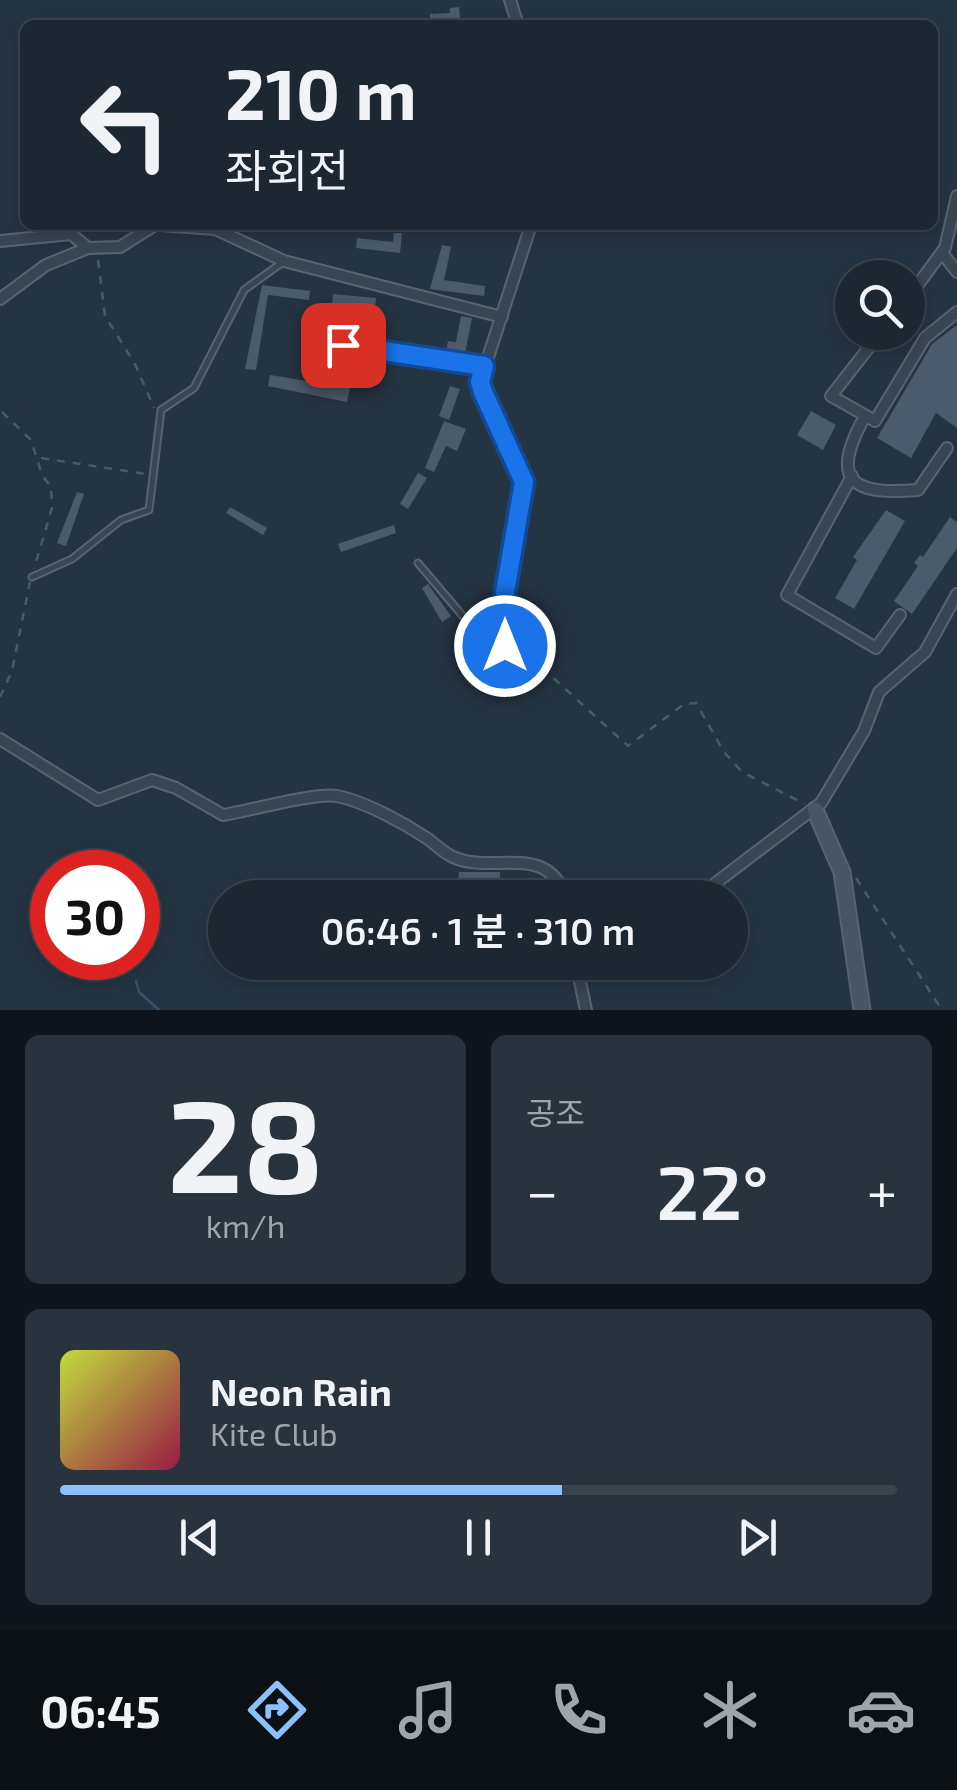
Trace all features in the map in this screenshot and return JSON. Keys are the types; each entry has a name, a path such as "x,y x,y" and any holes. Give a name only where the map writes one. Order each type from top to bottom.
{"street":[{"path":"925,276 942,253 957,196"},
{"path":"0,299 46,265 90,249 120,246 148,230"},
{"path":"216,230 284,261 502,318"},
{"path":"505,646 505,592 524,482 480,382 529,230"},
{"path":"0,241 71,234 90,249"},
{"path":"942,253 955,265"},
{"path":"866,350 831,396 875,422 925,338 957,312"},
{"path":"308,340 484,366"},
{"path":"865,416 845,455 852,476 872,489 918,490 947,448"},
{"path":"852,476 787,595 876,648 900,616"},
{"path":"720,880 815,810 859,740 879,692 925,652 957,594"},
{"path":"0,738 98,800 152,780 224,815 334,795 425,837 452,857 477,864 516,860 540,867 557,880"},
{"path":"815,810 836,850 842,872 862,1010"},
{"path":"580,980 586,1010"}],"lane":[{"path":"32,577 72,559 121,520 149,510 165,406 186,395 209,364 244,290 284,261"},
{"path":"418,563 494,652 505,646"}],"path":[{"path":"90,249 98,262 105,316 135,364 160,420"},
{"path":"0,697 12,671 52,508 51,487 42,475 31,440 2,412"},
{"path":"38,458 153,474"},
{"path":"508,632 554,683 628,746 693,702 705,713 729,760 742,772 815,810"},
{"path":"853,873 942,1010"}],"building":[{"path":"459,7 460,20 430,20 430,14 450,13 450,8"},
{"path":"394,233 402,233 400,253 356,248 357,238 393,242"},
{"path":"442,245 451,247 444,280 485,286 484,296 430,289"},
{"path":"262,285 310,291 309,300 268,295 256,370 245,369"},
{"path":"333,294 376,298 375,307 332,303"},
{"path":"461,316 472,318 465,354 446,352 448,341 456,342"},
{"path":"957,325 957,428 936,413 911,458 877,438 932,344"},
{"path":"270,375 350,388 347,402 268,386"},
{"path":"450,386 460,389 449,420 439,416"},
{"path":"811,411 836,425 823,450 797,435"},
{"path":"444,421 466,429 457,451 446,446 434,472 425,468"},
{"path":"418,473 427,478 408,509 400,504"},
{"path":"77,492 84,494 66,546 57,543"},
{"path":"230,507 267,528 263,535 226,513"},
{"path":"886,510 905,521 854,609 835,598 857,560 853,557"},
{"path":"950,517 957,522 957,548 912,614 894,601 918,566 914,563 920,555 923,557"},
{"path":"394,525 396,533 341,552 338,544"},
{"path":"428,584 451,616 442,622 422,588"},
{"path":"459,872 500,872 500,880 458,880"}],"waterway":[{"path":"136,981 139,992 159,1010"}],"route":[{"path":"343,345 484,366 480,382 483,392 524,482 525,494 507,574 505,616 509,641 505,646"}]}
